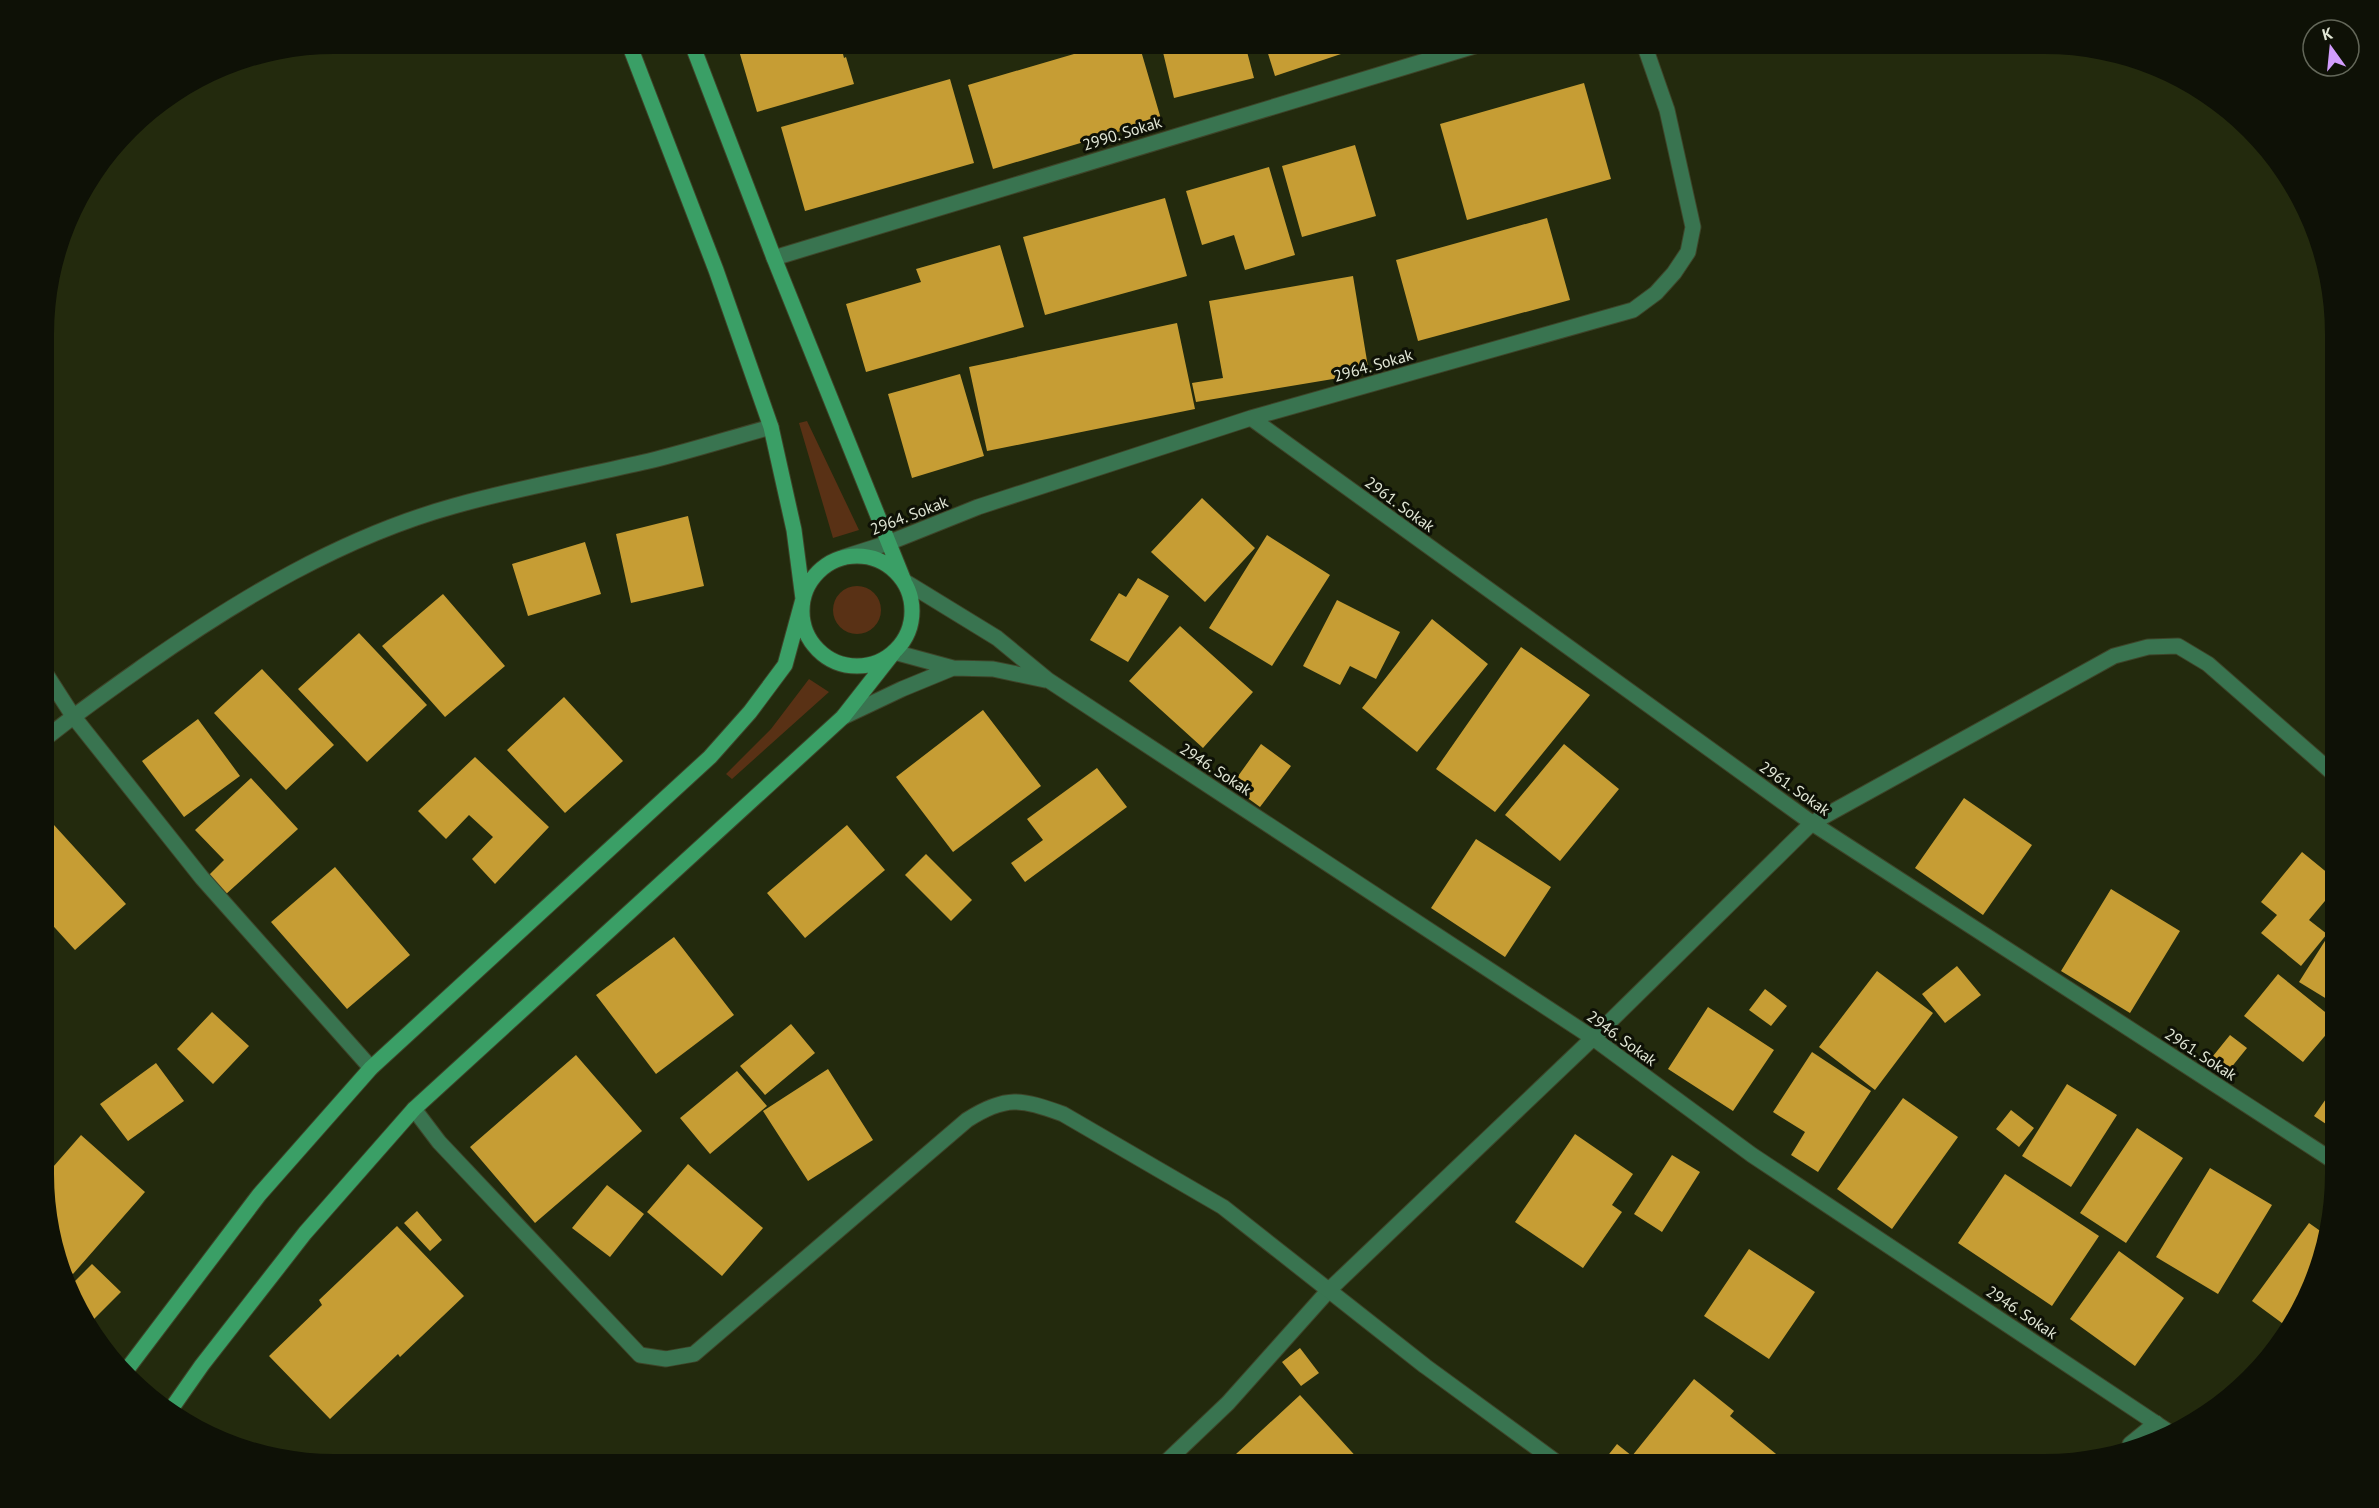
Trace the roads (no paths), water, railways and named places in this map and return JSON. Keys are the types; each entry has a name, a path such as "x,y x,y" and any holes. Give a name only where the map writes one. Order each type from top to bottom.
{"main road":[{"path":"632,54 716,270 771,427 795,530 803,599 802,614 808,636 817,649 843,664 866,665 894,652"},
{"path":"174,1404 201,1365 305,1233 414,1109 843,717 904,640 912,618 910,595 774,258 696,54"},
{"path":"130,1366 259,1195 371,1068 702,765 735,731 785,665 808,584 818,572 844,557 867,556 881,561 904,581"}],"street":[{"name":"2990. Sokak","path":"774,258 1448,54"},
{"name":"2964. Sokak","path":"844,557 888,543 978,507 1251,418 1634,310 1656,293 1674,273 1688,252 1694,227 1667,110 1647,54"},
{"name":"2961. Sokak","path":"1251,418 1812,823 2325,1156"},
{"path":"54,731 206,622 326,556 388,529 453,506 651,460 771,427"},
{"name":"2946. Sokak","path":"904,581 997,638 1048,680 1593,1038 1752,1155 2163,1428"},
{"path":"1174,1454 1228,1403 1329,1290 1593,1038 1812,823 2114,656 2148,647 2178,646 2208,664 2325,766"},
{"path":"894,652 953,668 993,669 1048,680"},
{"path":"843,717 953,668"},
{"path":"54,686 73,716 202,878 371,1068"},
{"path":"414,1109 439,1142 640,1355 653,1358 680,1358 694,1354 967,1120 987,1107 1012,1101 1037,1105 1063,1114 1223,1207 1425,1366 1545,1454"},
{"path":"2137,1438 2156,1423"}]}
